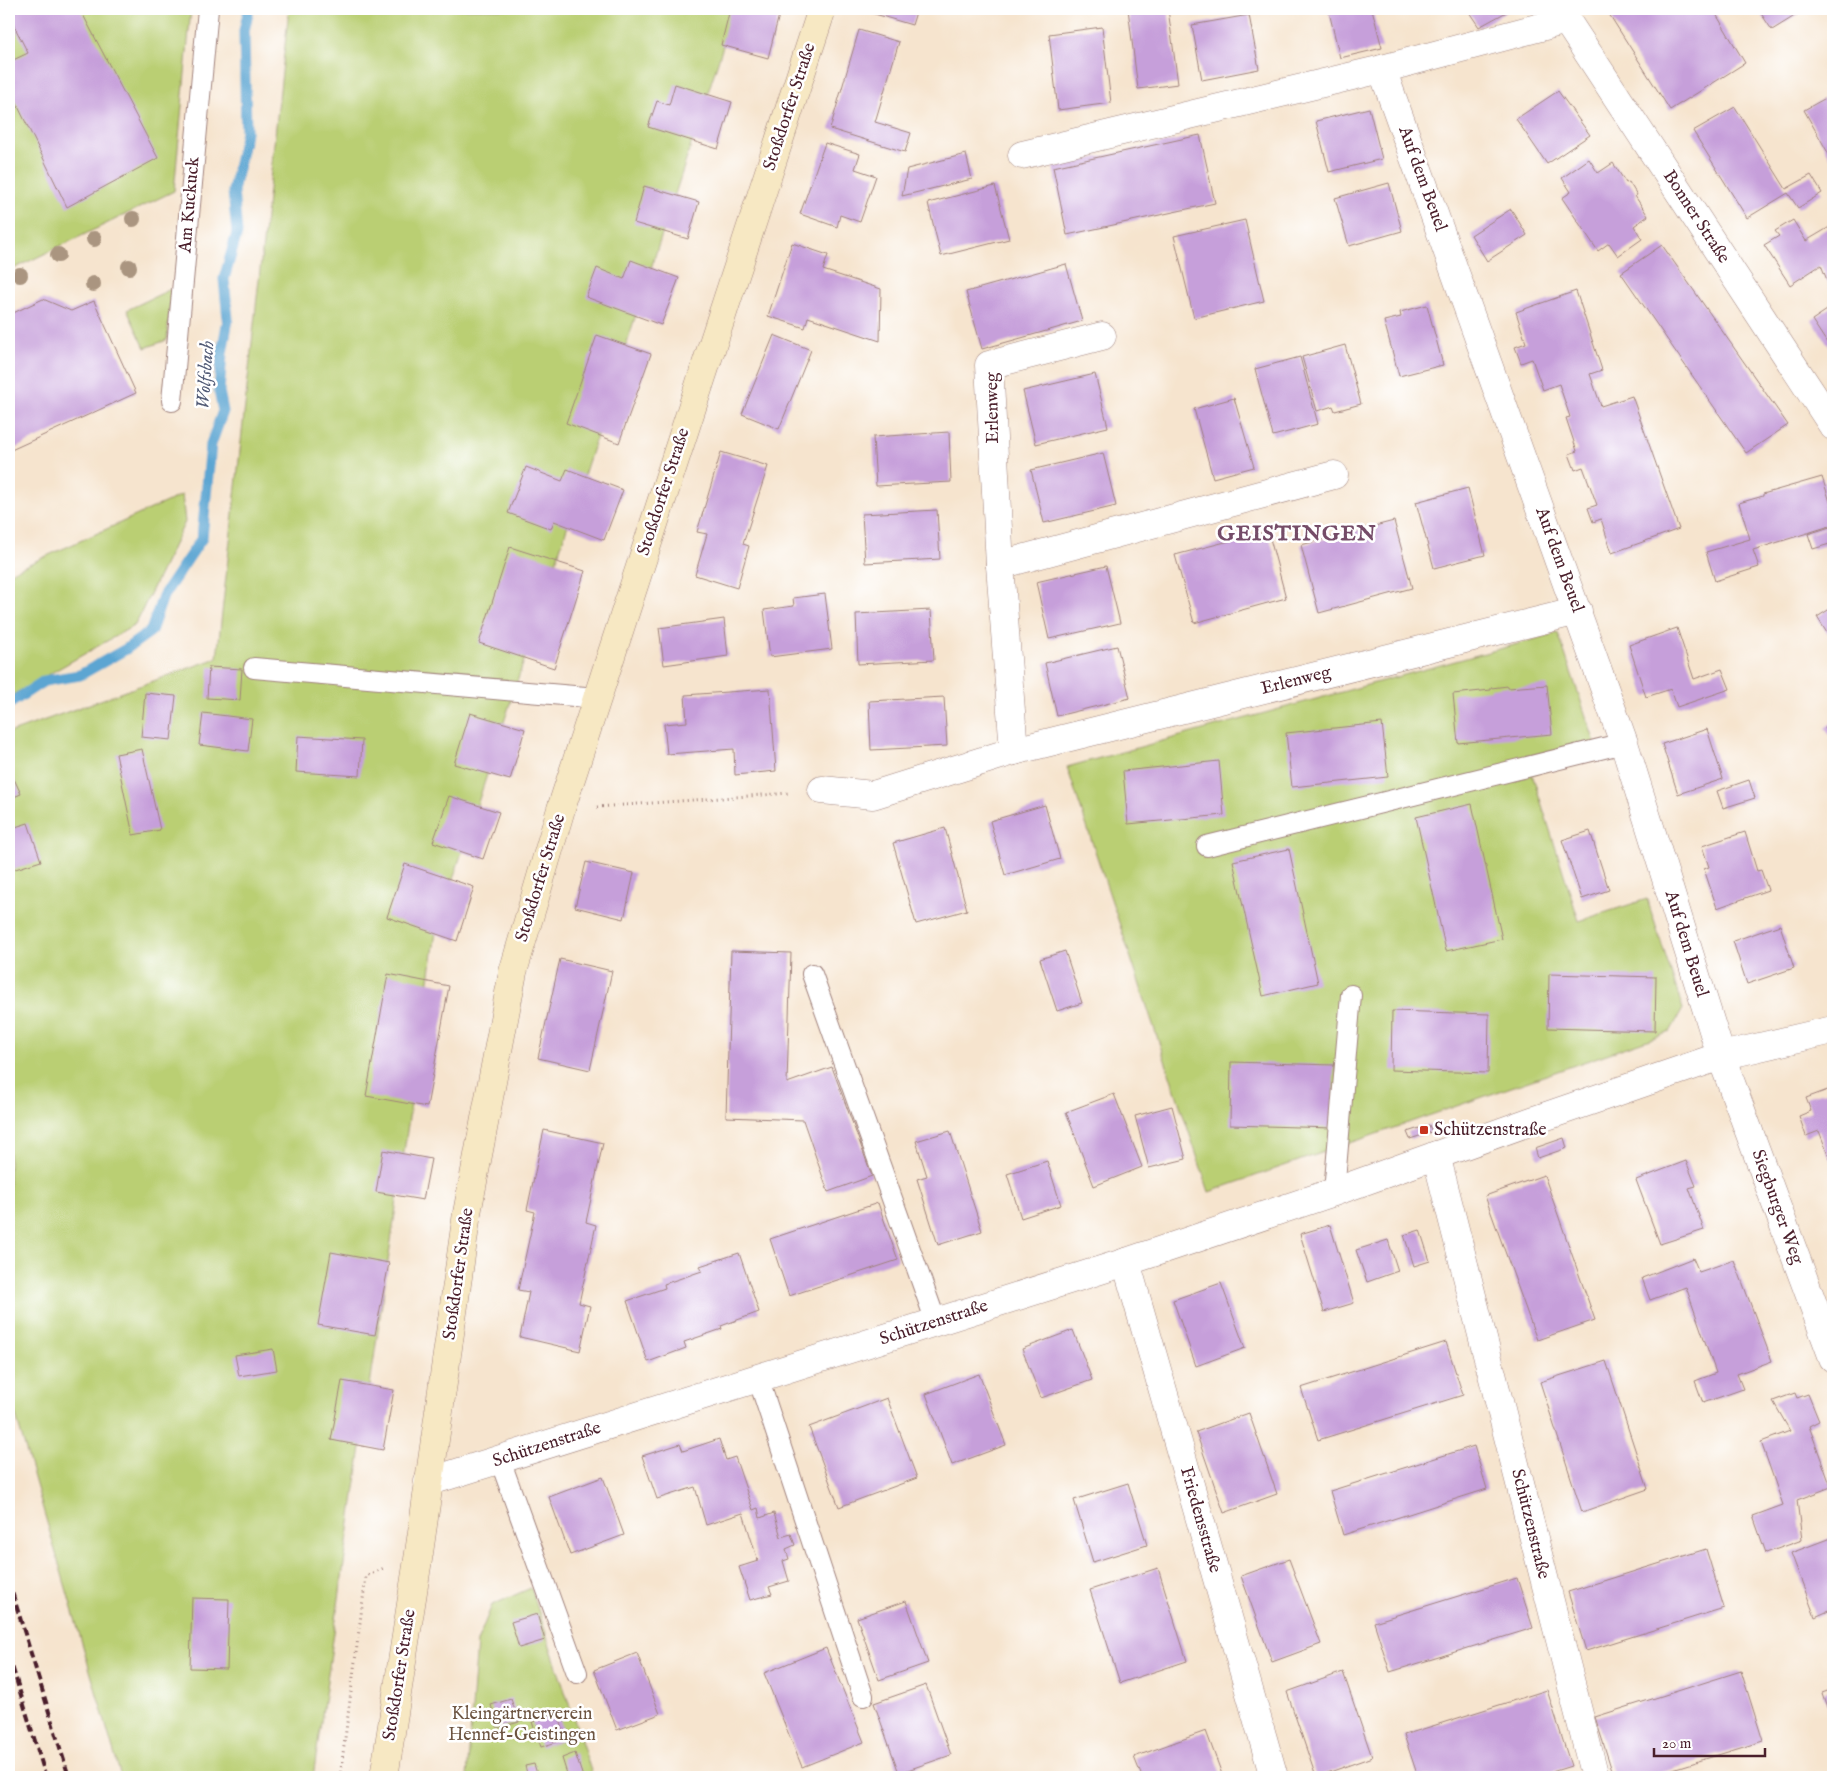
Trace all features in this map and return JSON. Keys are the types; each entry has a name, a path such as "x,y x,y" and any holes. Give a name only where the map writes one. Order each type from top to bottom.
{"main road":[{"name":"Stoßdorfer Straße","path":"384,1777 419,1553 467,1213 513,972 561,809 822,9"}],"street":[{"path":"1022,156 1382,69 1563,14"},
{"name":"Bonner Straße","path":"1563,14 1833,426"},
{"name":"Auf dem Beuel","path":"1382,69 1624,743 1721,1056"},
{"name":"Erlenweg","path":"1014,751 1000,565 989,365 1102,336"},
{"path":"1000,565 1334,475"},
{"name":"Erlenweg","path":"822,790 873,795 1014,751 1578,612"},
{"name":"Schützenstraße","path":"428,1482 1126,1262 1334,1192 1721,1056 1833,1030"},
{"name":"Siegburger Weg","path":"1721,1056 1833,1358"},
{"name":"Schützenstraße","path":"1436,1155 1595,1777"},
{"name":"Friedensstraße","path":"1126,1262 1274,1777"}],"lane":[{"name":"Am Kuckuck","path":"172,400 208,9"},
{"path":"254,668 598,698"},
{"path":"1207,846 1624,743"},
{"path":"812,974 936,1322"},
{"path":"1334,1192 1351,995"},
{"path":"758,1378 862,1696"},
{"path":"500,1460 577,1673"}],"path":[{"path":"561,809 822,790"},
{"path":"340,1777 366,1576 419,1553"}],"green space":[{"path":"9,9 191,9 174,191 9,271"},
{"path":"289,9 735,9 436,932 313,1777 121,1777 9,1392 9,733 217,658"},
{"path":"171,289 167,340 145,348 127,310"},
{"path":"182,495 185,522 135,625 9,697 9,573"},
{"path":"1558,633 1599,755 1532,774 1579,921 1647,899 1683,1009 1670,1032 1209,1192 1067,767"},
{"name":"Kleingärtnerverein Hennef-Geistingen","path":"531,1588 593,1777 467,1777 477,1642 492,1605"}],"building":[{"path":"9,9 80,9 158,158 67,207 9,88 9,62 28,53 9,16"},
{"path":"730,9 756,9 779,15 768,58 721,45"},
{"path":"869,9 917,9 912,25 868,12"},
{"path":"1128,9 1168,9 1178,84 1138,89"},
{"path":"1344,9 1372,9 1382,48 1340,58 1329,12"},
{"path":"1467,9 1512,9 1479,27"},
{"path":"1618,9 1713,9 1745,63 1670,110 1609,14"},
{"path":"1758,9 1806,9 1772,30"},
{"path":"1249,15 1259,69 1202,80 1192,25"},
{"path":"1102,27 1111,103 1058,110 1049,34"},
{"path":"859,30 899,42 875,122 911,133 905,152 830,129"},
{"path":"675,84 732,102 718,149 648,127 657,101 669,105"},
{"path":"1558,91 1590,135 1547,164 1516,119"},
{"path":"1833,94 1833,159 1832,160 1804,110"},
{"path":"1735,107 1786,189 1811,175 1822,193 1798,208 1788,193 1747,218 1693,131"},
{"path":"1369,108 1382,159 1329,172 1316,121"},
{"path":"1200,135 1215,203 1067,235 1053,167"},
{"path":"825,143 860,154 855,169 876,176 860,222 840,215 837,227 800,214"},
{"path":"966,154 972,179 902,196 907,169"},
{"path":"1589,159 1598,173 1613,163 1626,183 1629,182 1637,195 1635,196 1648,216 1634,226 1642,239 1618,256 1609,243 1598,251 1562,198 1571,192 1562,178"},
{"path":"1389,183 1402,231 1349,246 1335,198"},
{"path":"644,186 699,202 688,239 634,223"},
{"path":"995,186 1009,239 941,256 928,203"},
{"path":"1511,209 1527,235 1487,261 1471,235"},
{"path":"1245,220 1264,301 1194,318 1174,236"},
{"path":"1793,220 1806,241 1833,225 1833,289 1831,290 1821,265 1790,285 1764,245 1779,236 1775,231"},
{"path":"792,243 828,255 823,270 881,289 880,341 808,317 805,328 768,316"},
{"path":"1662,245 1788,425 1746,453 1621,273"},
{"path":"631,260 679,278 661,325 586,297 597,268 624,279"},
{"path":"1066,264 1082,321 982,349 966,292"},
{"path":"1576,291 1602,370 1590,374 1601,406 1632,396 1679,529 1612,553 1601,519 1593,522 1588,508 1597,505 1583,467 1575,470 1569,454 1577,451 1566,418 1570,417 1559,384 1543,390 1532,359 1521,363 1515,347 1526,343 1516,312"},
{"path":"43,299 71,311 94,301 136,393 9,451 9,315"},
{"path":"1427,305 1443,365 1399,376 1384,321 1401,317 1400,312"},
{"path":"1833,306 1833,352 1812,320"},
{"path":"597,335 651,354 619,443 566,423"},
{"path":"774,335 811,350 779,429 742,414"},
{"path":"1345,345 1361,404 1335,411 1333,406 1317,411 1302,357"},
{"path":"1300,357 1318,424 1273,436 1255,369"},
{"path":"1095,374 1108,427 1036,444 1023,391"},
{"path":"1234,398 1254,467 1213,478 1194,409"},
{"path":"949,432 951,482 876,486 873,437"},
{"path":"721,452 768,466 743,544 749,546 737,588 695,575 707,534 697,532"},
{"path":"1103,453 1116,506 1044,523 1031,470"},
{"path":"526,467 562,481 567,469 623,490 604,540 554,521 551,529 508,513"},
{"path":"1822,477 1833,511 1833,525 1753,550 1759,567 1715,581 1706,552 1750,539 1739,503"},
{"path":"1468,488 1485,555 1434,568 1416,502"},
{"path":"937,510 940,559 865,563 862,514"},
{"path":"1394,521 1412,588 1319,613 1301,545"},
{"path":"1833,526 1833,543 1813,549 1808,534"},
{"path":"1268,531 1286,598 1194,623 1175,555"},
{"path":"510,547 585,571 554,668 479,643"},
{"path":"1106,566 1120,623 1049,639 1036,582"},
{"path":"825,594 832,649 770,657 764,610 794,606 793,598"},
{"path":"1833,607 1833,629 1827,633 1817,617"},
{"path":"931,610 934,660 858,664 856,614"},
{"path":"724,619 728,656 664,665 659,628"},
{"path":"1677,628 1694,679 1722,669 1730,689 1677,707 1671,689 1646,697 1629,645"},
{"path":"1117,646 1130,698 1057,716 1045,663"},
{"path":"209,667 242,669 240,700 207,698"},
{"path":"1547,685 1552,734 1458,743 1453,694 1491,690 1491,688 1508,686 1508,688"},
{"path":"770,689 776,771 735,775 734,749 667,754 664,724 687,722 685,695"},
{"path":"145,693 176,696 171,740 141,737"},
{"path":"944,697 947,746 871,750 869,701"},
{"path":"203,713 252,719 248,751 199,745"},
{"path":"470,713 525,729 510,780 454,764"},
{"path":"1833,722 1833,741 1825,728"},
{"path":"1382,723 1388,777 1292,787 1286,733"},
{"path":"1707,729 1723,779 1678,794 1662,744"},
{"path":"298,736 362,740 360,776 296,772"},
{"path":"142,749 160,830 133,835 116,754"},
{"path":"1219,761 1224,815 1128,824 1123,771"},
{"path":"9,768 21,794 9,799"},
{"path":"1749,780 1755,798 1723,808 1717,791"},
{"path":"449,796 499,812 483,859 433,842"},
{"path":"1472,804 1502,939 1446,951 1416,817"},
{"path":"1045,805 1060,859 1005,875 990,821"},
{"path":"28,823 41,861 9,871 9,829"},
{"path":"945,828 967,910 916,924 893,843"},
{"path":"1590,831 1609,890 1582,899 1562,840"},
{"path":"1745,832 1757,871 1761,870 1768,890 1717,908 1704,869 1709,867 1702,846"},
{"path":"1289,849 1318,983 1263,996 1233,861"},
{"path":"586,862 634,873 624,919 575,907"},
{"path":"405,864 474,887 457,941 387,917"},
{"path":"1780,925 1794,968 1747,984 1733,941"},
{"path":"731,951 791,953 787,1083 832,1067 872,1176 828,1192 803,1120 726,1117"},
{"path":"1065,951 1082,1003 1057,1011 1040,959"},
{"path":"560,959 612,971 590,1070 538,1058"},
{"path":"388,974 449,986 427,1107 366,1096"},
{"path":"1549,974 1656,977 1655,1031 1548,1028"},
{"path":"1392,1011 1489,1014 1488,1073 1391,1070"},
{"path":"1231,1062 1334,1065 1333,1128 1230,1125"},
{"path":"1833,1088 1833,1167 1819,1131 1806,1136 1799,1116 1811,1111 1806,1098"},
{"path":"1114,1094 1142,1167 1094,1186 1066,1112"},
{"path":"1172,1106 1186,1159 1149,1168 1135,1116"},
{"path":"1429,1125 1432,1132 1410,1139 1407,1132"},
{"path":"544,1130 603,1143 586,1222 596,1225 579,1303 590,1306 580,1351 520,1337 529,1292 518,1290 535,1212 527,1210"},
{"path":"950,1131 982,1231 938,1245 917,1179 927,1176 916,1141"},
{"path":"1564,1138 1567,1148 1538,1158 1535,1148"},
{"path":"383,1150 431,1159 423,1200 376,1192"},
{"path":"1047,1161 1061,1205 1021,1218 1007,1174"},
{"path":"1686,1161 1696,1186 1689,1188 1704,1230 1660,1244 1636,1180"},
{"path":"1544,1175 1595,1320 1537,1340 1485,1196"},
{"path":"878,1203 898,1260 789,1296 770,1239"},
{"path":"1330,1225 1354,1303 1324,1312 1300,1234"},
{"path":"1420,1230 1430,1261 1414,1266 1404,1235"},
{"path":"1388,1240 1398,1271 1367,1282 1356,1250"},
{"path":"331,1252 389,1263 375,1335 318,1325"},
{"path":"739,1253 759,1312 721,1326 722,1329 684,1342 686,1348 648,1362 627,1301 665,1288 664,1284 702,1271 700,1266"},
{"path":"1693,1258 1699,1272 1734,1260 1772,1361 1737,1374 1743,1389 1703,1403 1695,1381 1716,1373 1686,1287 1650,1300 1642,1278"},
{"path":"1221,1283 1245,1348 1196,1366 1173,1300"},
{"path":"1073,1330 1092,1380 1041,1398 1022,1349"},
{"path":"1446,1342 1463,1395 1318,1440 1301,1388"},
{"path":"273,1349 277,1370 239,1376 235,1355"},
{"path":"1606,1361 1648,1489 1582,1512 1540,1382"},
{"path":"979,1374 1006,1445 952,1465 926,1394"},
{"path":"342,1381 394,1390 383,1450 331,1440"},
{"path":"1795,1393 1797,1398 1808,1394 1819,1421 1809,1426 1831,1487 1797,1500 1802,1540 1766,1553 1753,1516 1783,1505 1761,1442 1790,1431 1773,1401"},
{"path":"887,1398 917,1478 839,1507 809,1427"},
{"path":"1249,1413 1277,1494 1224,1513 1196,1432"},
{"path":"719,1439 726,1460 735,1457 753,1510 758,1508 760,1518 774,1513 781,1537 791,1534 795,1545 786,1549 789,1559 783,1561 789,1581 769,1587 772,1594 750,1600 739,1567 758,1561 743,1513 706,1525 695,1487 657,1499 642,1456 680,1444 683,1451"},
{"path":"1474,1446 1487,1489 1343,1535 1330,1491"},
{"path":"603,1477 624,1535 570,1555 549,1497"},
{"path":"1128,1483 1147,1545 1093,1562 1074,1500"},
{"path":"1833,1537 1833,1609 1815,1617 1791,1553"},
{"path":"1706,1549 1724,1608 1586,1651 1568,1592"},
{"path":"1289,1559 1321,1644 1272,1662 1241,1576"},
{"path":"1158,1568 1187,1661 1120,1683 1090,1590"},
{"path":"1517,1578 1533,1628 1390,1672 1374,1622"},
{"path":"192,1598 229,1599 227,1669 190,1668"},
{"path":"906,1601 928,1663 879,1680 857,1618"},
{"path":"537,1614 545,1640 519,1648 511,1622"},
{"path":"826,1648 864,1742 802,1767 764,1673"},
{"path":"637,1653 660,1714 617,1730 594,1670"},
{"path":"1741,1671 1763,1741 1647,1777 1614,1777 1595,1717"},
{"path":"1343,1672 1372,1757 1316,1777 1287,1692"},
{"path":"926,1685 951,1755 899,1773 874,1703"},
{"path":"1833,1689 1833,1724 1822,1693"},
{"path":"1547,1690 1571,1766 1536,1777 1418,1777 1404,1735"},
{"path":"511,1699 519,1722 498,1728 491,1705"},
{"path":"558,1713 566,1739 541,1747 532,1722"},
{"path":"1206,1731 1223,1777 1142,1777 1134,1757"},
{"path":"575,1753 583,1777 568,1777 562,1758"},
{"path":"534,1764 538,1777 528,1777 525,1766"}],"waterway":[{"name":"Wolfsbach","path":"9,704 44,681 80,675 126,649 151,631 163,596 202,538 211,444 223,411 219,391 222,353 228,319 224,279 237,233 233,191 246,132 244,31 249,9"}],"railway":[{"path":"9,1582 69,1777"},
{"path":"9,1656 46,1777"}],"place":[{"name":"Schützenstraße","path":"1424,1130"}],"district":[{"name":"GEISTINGEN","path":"1297,534"}]}
